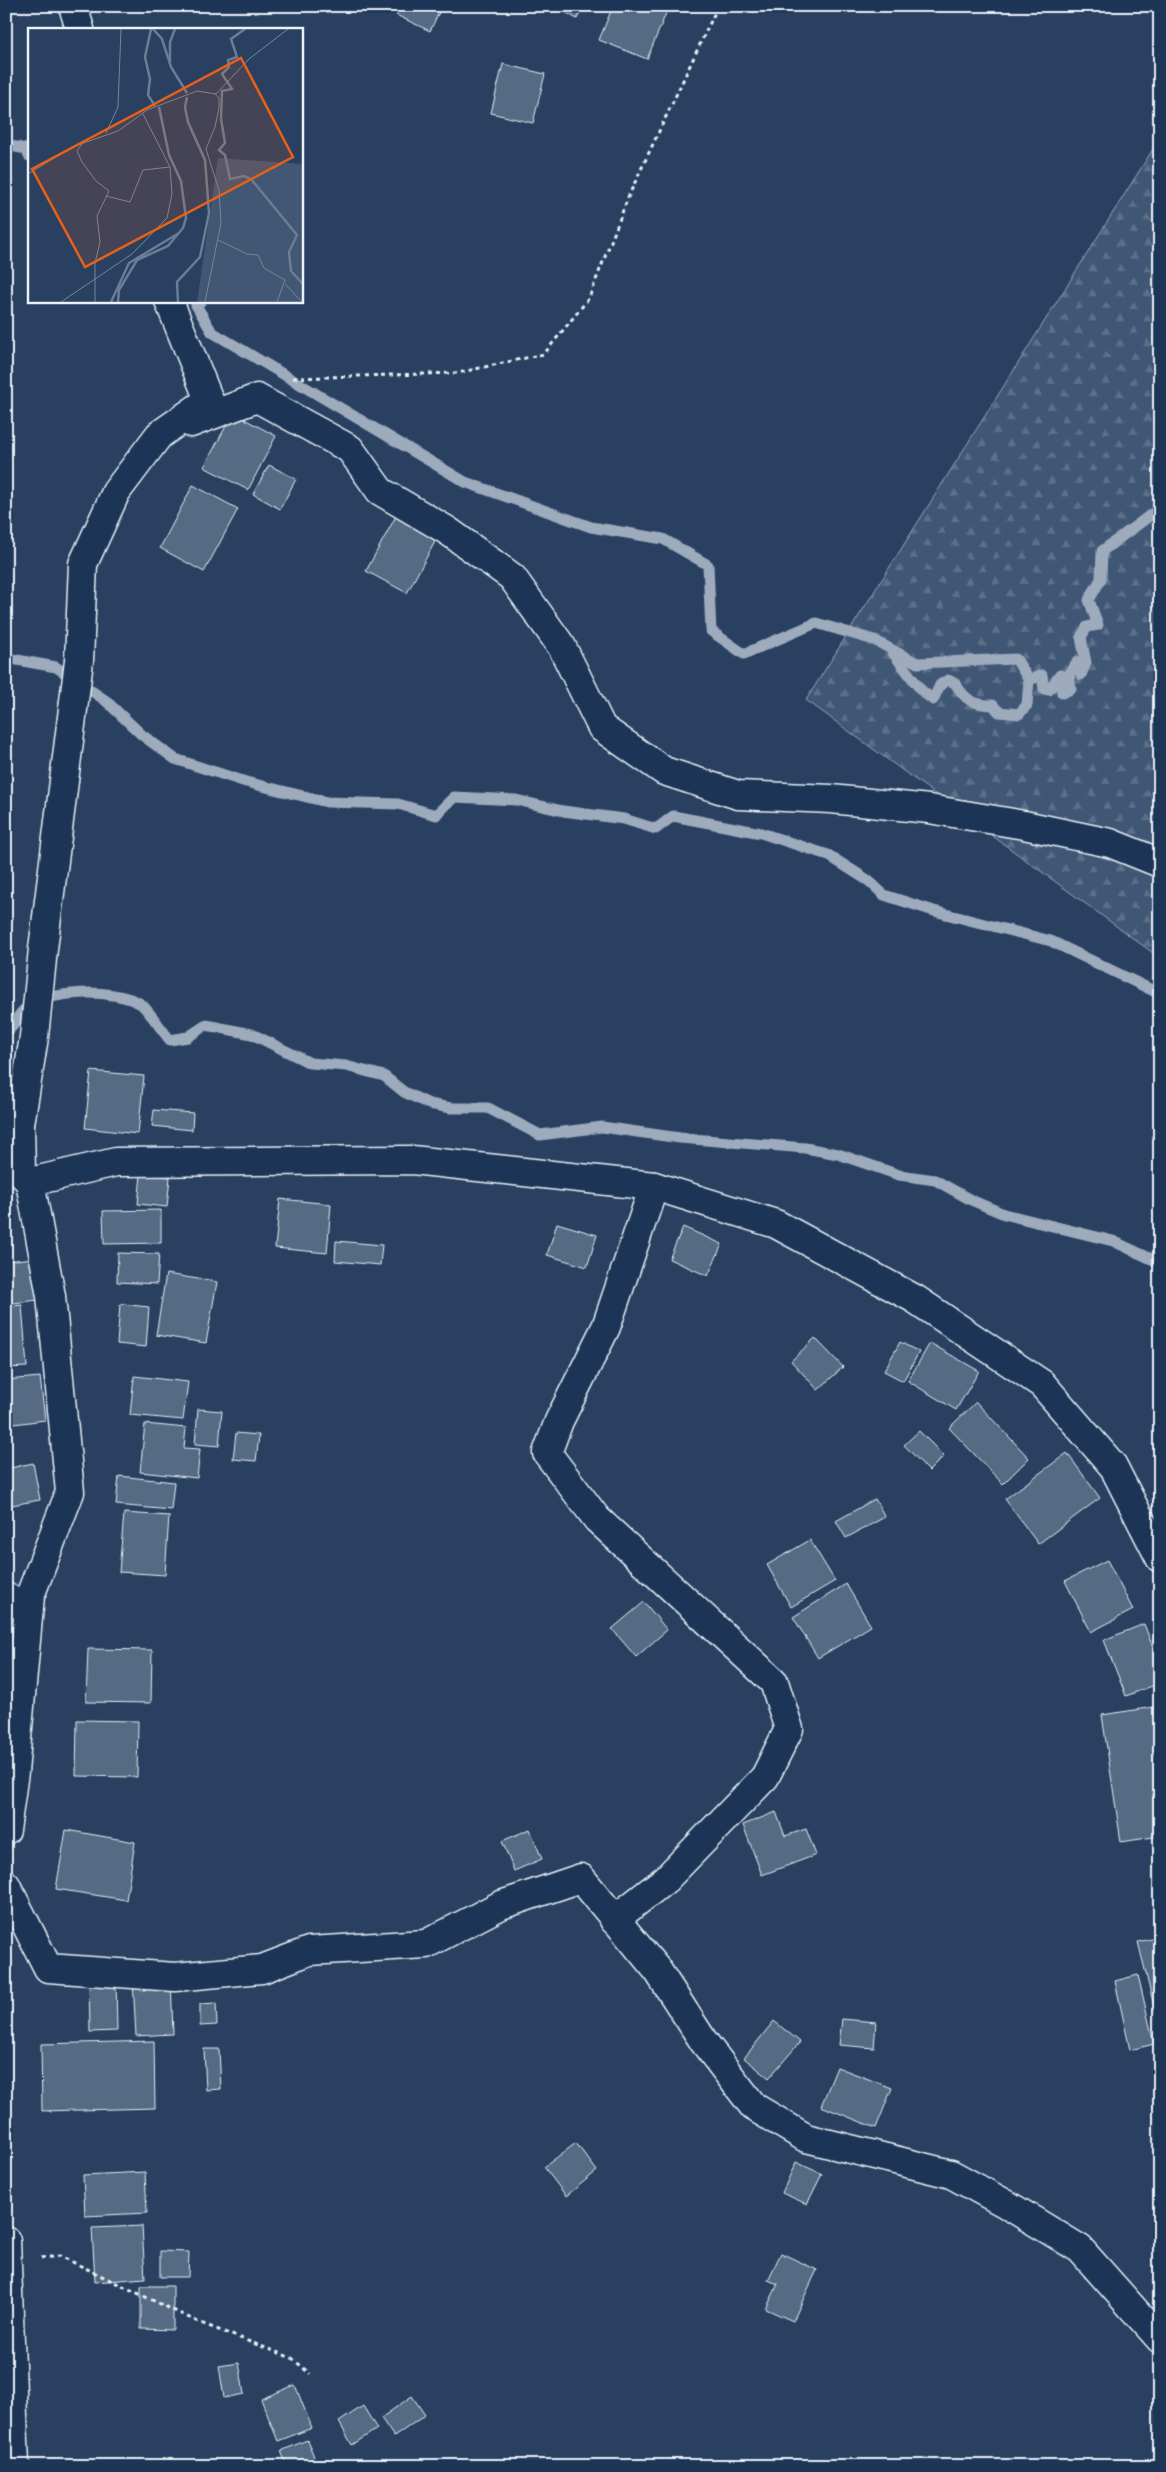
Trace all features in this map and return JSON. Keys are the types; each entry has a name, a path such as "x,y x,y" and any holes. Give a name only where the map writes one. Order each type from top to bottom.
{"street":[{"path":"73,6 80,28"},
{"path":"6,1830 14,1772 17,1603 30,1596 70,1492 50,1296 30,1182 21,1173 20,1124 34,1037 42,949 79,661 83,564 116,492 159,435 209,400 169,302"},
{"path":"159,435 258,398 350,449 380,491 448,531 512,577 562,647 602,728 664,771 738,795 831,799 929,809 1024,825 1110,842 1160,863"},
{"path":"30,1182 116,1162 412,1160 654,1186 776,1224 915,1299 1042,1384 1113,1466 1160,1558"},
{"path":"614,1920 666,1879 765,1777 789,1729 774,1682 597,1519 547,1453 559,1422 606,1327 654,1186"},
{"path":"6,1885 48,1968 175,1977 262,1969 309,1951 426,1944 501,1905 581,1878 658,1971 704,2042 754,2107 806,2138 951,2174 1006,2204 1080,2250 1160,2339"},
{"path":"7,2251 15,2466"}],"path":[{"path":"285,378 457,373 544,354 589,298 629,194 718,6"},
{"path":"7,2251 60,2256 198,2322 292,2358 310,2374"}],"green space":[{"path":"1160,138 1160,958 806,700"}],"building":[{"path":"400,6 442,6 430,31 396,15"},
{"path":"555,6 584,6 577,19"},
{"path":"613,6 669,6 647,59 599,40"},
{"path":"503,64 545,74 533,123 491,113"},
{"path":"233,413 276,436 248,490 204,467"},
{"path":"269,465 296,479 280,509 253,494"},
{"path":"193,485 238,509 204,572 160,548"},
{"path":"396,516 437,538 407,593 366,571"},
{"path":"91,1071 144,1076 138,1134 85,1128"},
{"path":"154,1110 193,1113 192,1130 152,1126"},
{"path":"141,1175 170,1177 167,1207 138,1204"},
{"path":"280,1199 331,1204 327,1253 275,1248"},
{"path":"161,1210 161,1243 104,1244 103,1211"},
{"path":"557,1223 597,1235 587,1267 547,1255"},
{"path":"683,1227 722,1244 708,1276 669,1259"},
{"path":"336,1241 382,1245 380,1265 335,1261"},
{"path":"118,1253 159,1254 157,1284 117,1282"},
{"path":"34,1258 38,1300 6,1304 6,1261"},
{"path":"166,1274 217,1282 206,1343 156,1335"},
{"path":"120,1304 149,1307 146,1347 117,1344"},
{"path":"22,1305 27,1367 6,1368 6,1307"},
{"path":"815,1338 843,1367 818,1390 791,1361"},
{"path":"900,1342 919,1352 903,1381 884,1371"},
{"path":"930,1343 979,1371 956,1410 908,1381"},
{"path":"134,1376 188,1382 183,1420 130,1415"},
{"path":"40,1377 45,1420 6,1425 6,1380"},
{"path":"976,1402 1029,1458 1003,1484 949,1428"},
{"path":"198,1409 222,1411 219,1446 195,1444"},
{"path":"145,1424 186,1428 184,1448 200,1449 197,1478 140,1472"},
{"path":"919,1431 944,1456 929,1471 904,1445"},
{"path":"236,1433 259,1435 256,1461 233,1459"},
{"path":"1067,1453 1100,1498 1038,1544 1005,1499"},
{"path":"33,1463 40,1500 6,1506 6,1469"},
{"path":"119,1476 174,1482 171,1510 116,1505"},
{"path":"875,1499 885,1517 846,1538 836,1521"},
{"path":"124,1513 169,1516 165,1575 119,1572"},
{"path":"810,1540 835,1581 791,1607 767,1565"},
{"path":"1107,1560 1133,1610 1091,1632 1065,1581"},
{"path":"846,1584 871,1626 818,1658 793,1617"},
{"path":"644,1602 667,1630 636,1657 612,1629"},
{"path":"1144,1624 1160,1666 1160,1683 1126,1696 1104,1640"},
{"path":"88,1649 152,1650 151,1703 86,1702"},
{"path":"1160,1706 1160,1810 1157,1811 1160,1836 1121,1842 1102,1715"},
{"path":"77,1720 138,1721 137,1777 76,1776"},
{"path":"776,1812 785,1836 806,1829 816,1855 762,1875 743,1825"},
{"path":"530,1829 542,1859 514,1871 502,1841"},
{"path":"66,1830 135,1842 126,1900 56,1889"},
{"path":"1160,1937 1160,2030 1138,1942"},
{"path":"1138,1975 1154,2044 1130,2050 1115,1981"},
{"path":"171,1978 173,2034 136,2036 133,1981"},
{"path":"89,1979 116,1979 117,2031 90,2032"},
{"path":"216,2003 217,2025 200,2026 200,2004"},
{"path":"842,2019 876,2022 874,2048 839,2045"},
{"path":"774,2021 800,2042 769,2078 744,2058"},
{"path":"154,2041 155,2108 42,2111 41,2044"},
{"path":"204,2049 219,2049 221,2089 206,2090"},
{"path":"837,2067 892,2088 876,2128 821,2106"},
{"path":"576,2143 597,2171 566,2196 544,2167"},
{"path":"796,2162 822,2174 807,2204 782,2193"},
{"path":"145,2172 147,2213 85,2216 83,2175"},
{"path":"142,2226 145,2278 95,2282 92,2228"},
{"path":"160,2251 189,2252 188,2277 160,2277"},
{"path":"781,2253 817,2270 793,2321 766,2309 778,2284 768,2280"},
{"path":"141,2286 173,2286 173,2330 141,2329"},
{"path":"239,2363 244,2394 224,2398 219,2366"},
{"path":"295,2385 312,2428 278,2441 261,2399"},
{"path":"412,2396 425,2415 394,2437 381,2418"},
{"path":"363,2406 377,2429 352,2445 339,2422"},
{"path":"307,2440 318,2466 287,2466 281,2451"}],"waterway":[{"path":"6,145 26,149 28,154"},
{"path":"200,302 196,305 212,332 465,482 591,527 663,539 708,565 711,631 744,654 816,623 874,640 917,663 1016,659 1029,680 1042,675 1044,689 1049,690 1060,675 1062,693 1071,689 1069,673 1077,662 1081,675 1086,663 1081,637 1087,627 1098,625 1089,600 1101,579 1102,551 1160,508"},
{"path":"893,653 921,690 933,700 940,685 948,680 955,683 962,694 975,703 993,705 999,712 1019,714 1027,705 1029,680"},
{"path":"6,658 56,667 105,700 142,735 175,759 246,782 327,802 398,804 436,815 454,797 516,800 563,811 624,819 656,829 673,816 761,833 828,855 869,881 884,895 934,911 1051,941 1160,994"},
{"path":"6,1032 12,1027 23,1011 47,998 80,993 115,995 141,1004 170,1040 188,1037 206,1025 252,1034 310,1063 346,1066 384,1076 404,1092 429,1104 451,1108 488,1108 540,1135 602,1127 680,1138 805,1148 838,1154 899,1175 935,1180 971,1200 1004,1214 1113,1241 1160,1263"}]}
